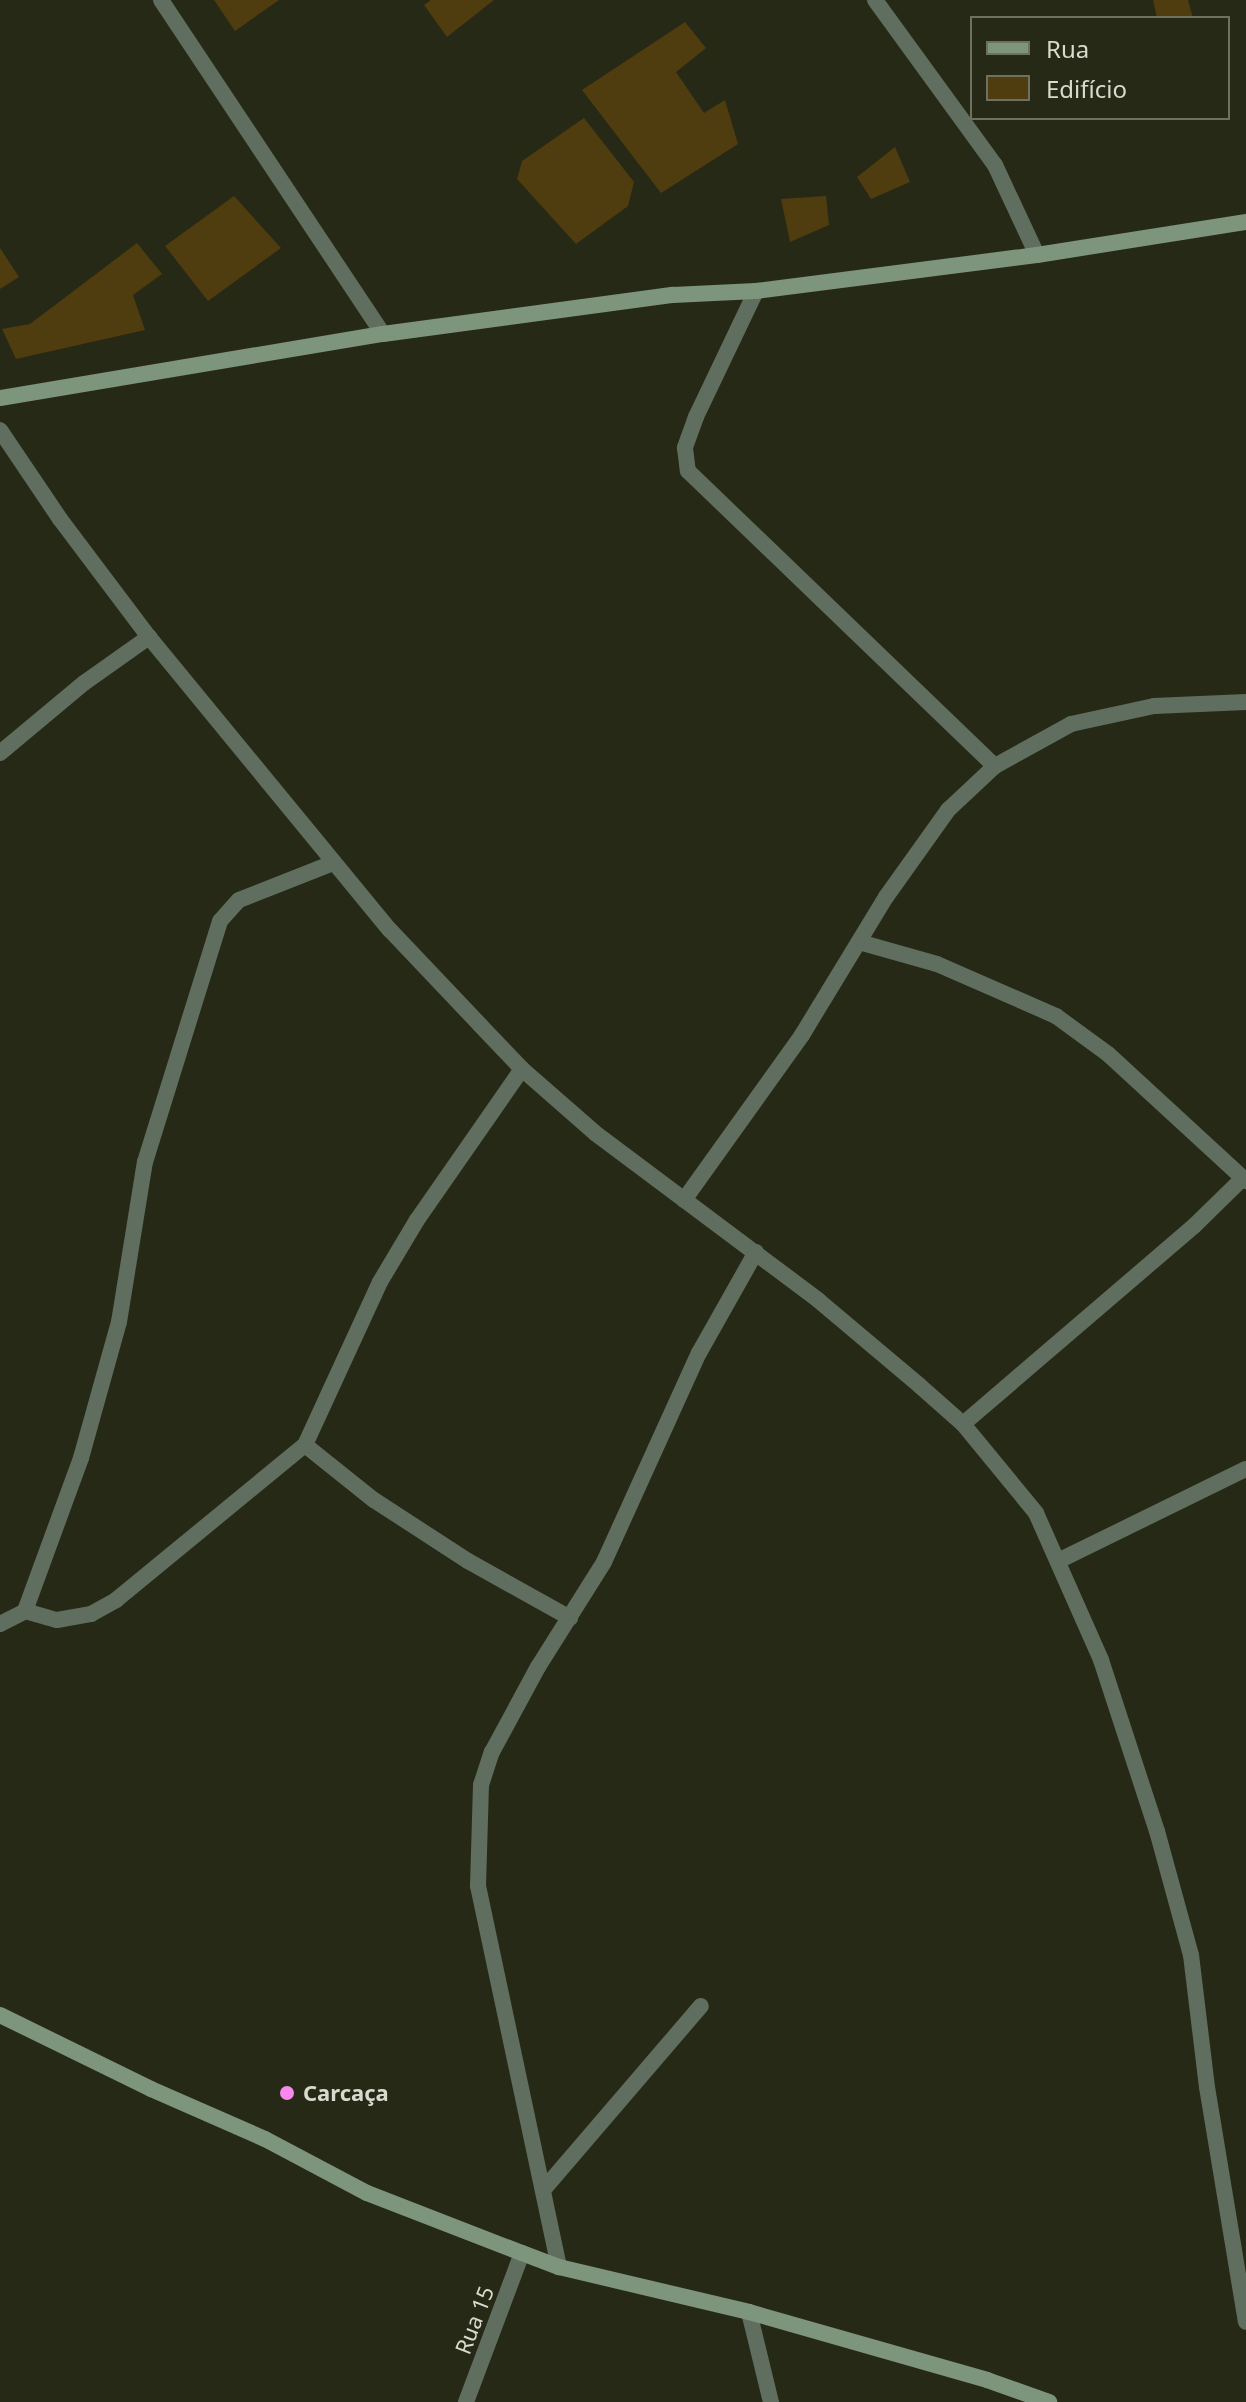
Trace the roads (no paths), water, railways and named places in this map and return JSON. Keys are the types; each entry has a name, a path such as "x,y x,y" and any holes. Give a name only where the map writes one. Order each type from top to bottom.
{"street":[{"path":"161,0 383,334"},
{"path":"875,0 995,165 1037,255"},
{"path":"0,398 383,334 673,295 756,291 1037,255 1246,222"},
{"path":"756,291 696,417 685,448 688,471 995,766"},
{"path":"0,430 60,519 149,637 333,863 390,930 522,1069 595,1133 818,1300 963,1424 1036,1513 1106,1675 1157,1831 1191,1955 1207,2087 1246,2322"},
{"path":"0,753 84,683 149,637"},
{"path":"684,1200 802,1035 859,942 948,810 995,766 1071,724 1154,706 1246,702"},
{"path":"0,1624 25,1611 81,1458 119,1322 145,1162 220,921 239,900 333,863"},
{"path":"859,942 937,964 1056,1016 1143,1085 1244,1180 963,1424"},
{"path":"25,1611 57,1620 91,1614 116,1600 305,1445 380,1282 417,1220 522,1069"},
{"path":"559,2267 478,1886 481,1785 492,1752 538,1667 604,1562 699,1353 756,1252"},
{"path":"305,1445 387,1509 468,1561 570,1618"},
{"path":"1058,1561 1246,1469"},
{"path":"544,2189 701,2006"},
{"path":"0,2015 151,2089 265,2139 367,2193 559,2267 749,2312 987,2380 1049,2402"},
{"name":"Rua 15","path":"466,2402 522,2253"},
{"path":"749,2312 771,2402"}],"place":[{"name":"Carcaça","path":"287,2093"}]}
